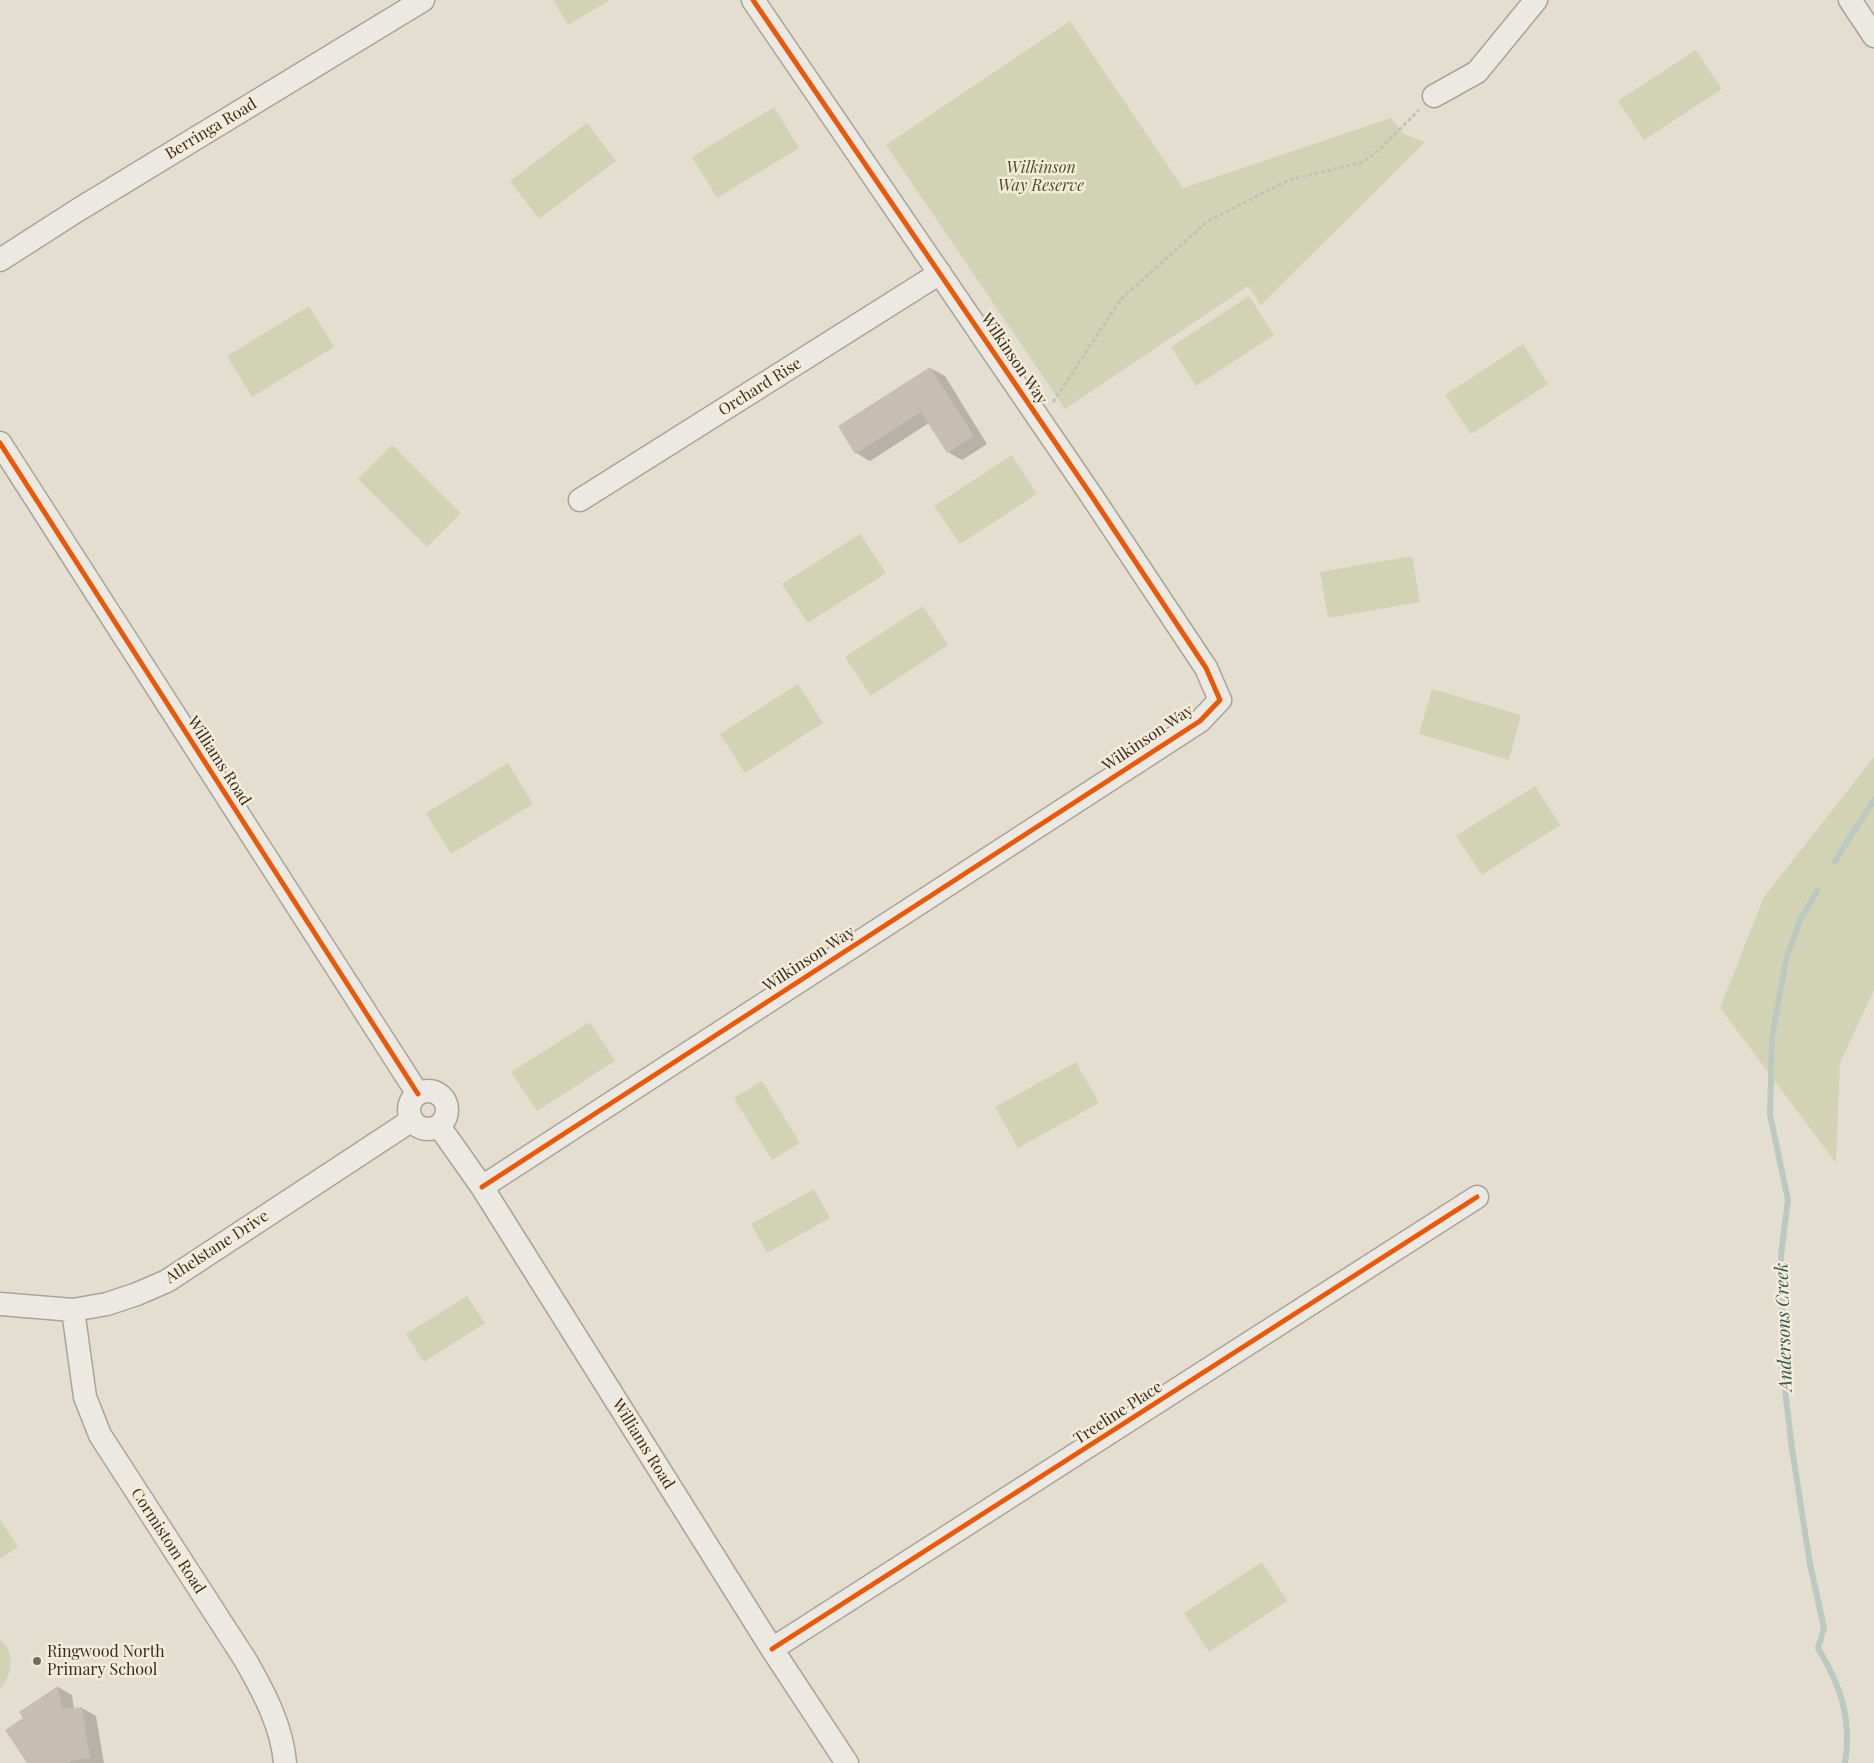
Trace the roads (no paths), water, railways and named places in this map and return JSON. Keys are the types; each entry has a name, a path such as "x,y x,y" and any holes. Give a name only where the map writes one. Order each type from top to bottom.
{"street":[{"name":"Berringa Road","path":"0,260 78,210 424,0"},
{"name":"Wilkinson Way","path":"482,1187 1200,721 1220,700 1206,668 1041,420 753,0"},
{"path":"1434,96 1477,72 1536,0"},
{"path":"1850,0 1874,36"},
{"name":"Orchard Rise","path":"580,500 940,273"},
{"name":"Williams Road","path":"0,443 418,1094"},
{"path":"431,1091 442,1097 446,1103 446,1116 439,1126 433,1129 421,1128 412,1120 410,1103 418,1094 431,1091"},
{"name":"Athelstane Drive","path":"0,1304 73,1310 107,1304 167,1281 412,1120"},
{"name":"Williams Road","path":"439,1126 482,1187 772,1650 847,1763"},
{"name":"Treeline Place","path":"772,1650 1477,1198"},
{"name":"Cormistom Road","path":"73,1310 85,1397 100,1435 246,1661 267,1698 284,1746 285,1763"}],"waterway":[{"name":"Andersons Creek","path":"1835,861 1874,800"},
{"name":"Andersons Creek","path":"1817,891 1801,918 1786,959 1772,1038 1770,1115 1788,1200 1781,1255 1783,1373 1792,1449 1810,1564 1824,1628 1818,1648 1833,1676 1843,1703 1847,1732 1845,1763"}],"place":[{"name":"Ringwood North Primary School","path":"37,1661"}],"park label":[{"name":"Wilkinson Way Reserve","path":"1041,177"}]}
